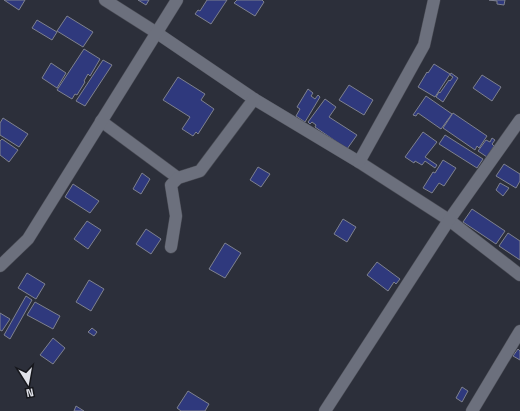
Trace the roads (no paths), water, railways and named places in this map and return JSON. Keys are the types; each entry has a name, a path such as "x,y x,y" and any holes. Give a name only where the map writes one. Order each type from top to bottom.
{"street":[{"path":"105,0 157,33 254,99 358,162 449,220 520,275"},
{"path":"0,266 28,239 177,0"},
{"path":"358,162 424,45 434,0"},
{"path":"171,247 176,216 171,185 178,178 200,171 254,99"},
{"path":"325,411 449,220 520,120"},
{"path":"101,121 178,178"},
{"path":"472,411 520,331"}]}
